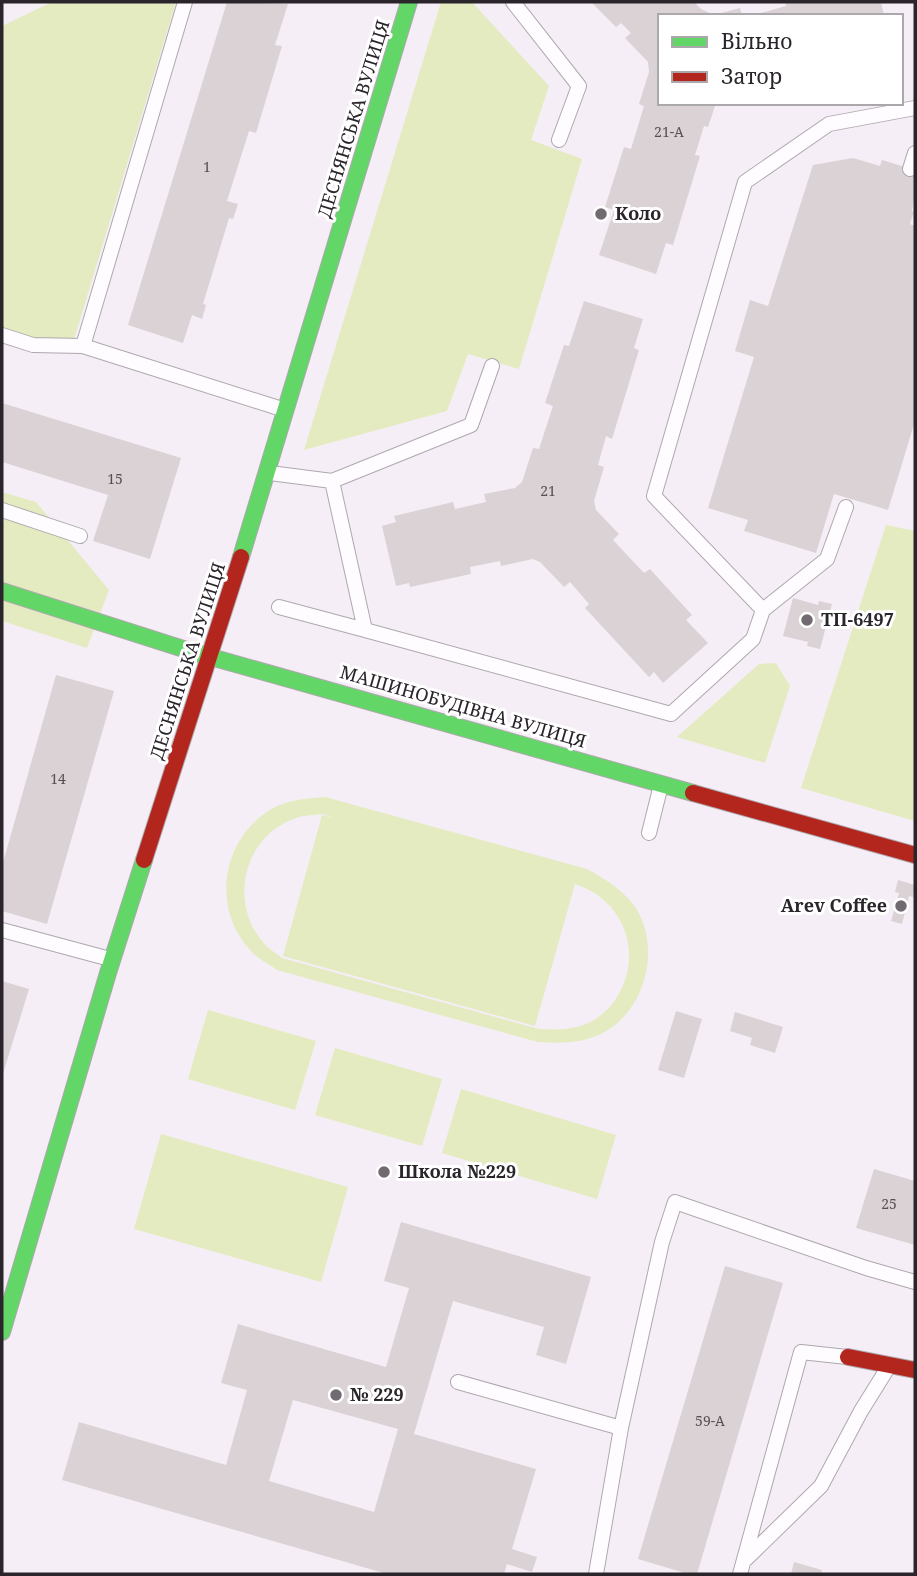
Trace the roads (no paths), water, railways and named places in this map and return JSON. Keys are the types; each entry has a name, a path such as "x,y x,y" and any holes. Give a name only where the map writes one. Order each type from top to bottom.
{"street":[{"name":"ДЕСНЯНСЬКА ВУЛИЦЯ","path":"2,1332 112,960 268,473 409,2"},
{"name":"МАШИНОБУДІВНА ВУЛИЦЯ","path":"2,591 209,656 915,855"},
{"path":"848,1357 915,1370"}],"lane":[{"path":"83,346 185,2"},
{"path":"513,2 579,86 559,140"},
{"path":"763,610 654,496 745,182 829,124 915,108"},
{"path":"910,169 915,153"},
{"path":"2,335 33,345 83,346 286,410"},
{"path":"268,473 332,481 471,425 492,366"},
{"path":"332,481 365,630"},
{"path":"279,607 671,714 753,639 763,610 827,559 846,507"},
{"path":"2,510 80,536"},
{"path":"649,833 662,784"},
{"path":"2,930 112,960"},
{"path":"596,1574 621,1429 662,1242 675,1202 866,1268 915,1282"},
{"path":"740,1574 801,1352 848,1357"},
{"path":"746,1559 821,1486 860,1411 889,1365"},
{"path":"458,1382 621,1429"}],"place":[{"name":"Коло","path":"601,214"},
{"name":"ТП-6497","path":"807,620"},
{"name":"Arev Coffee","path":"901,906"},
{"name":"Школа №229","path":"384,1172"},
{"name":"№ 229","path":"336,1395"}]}
